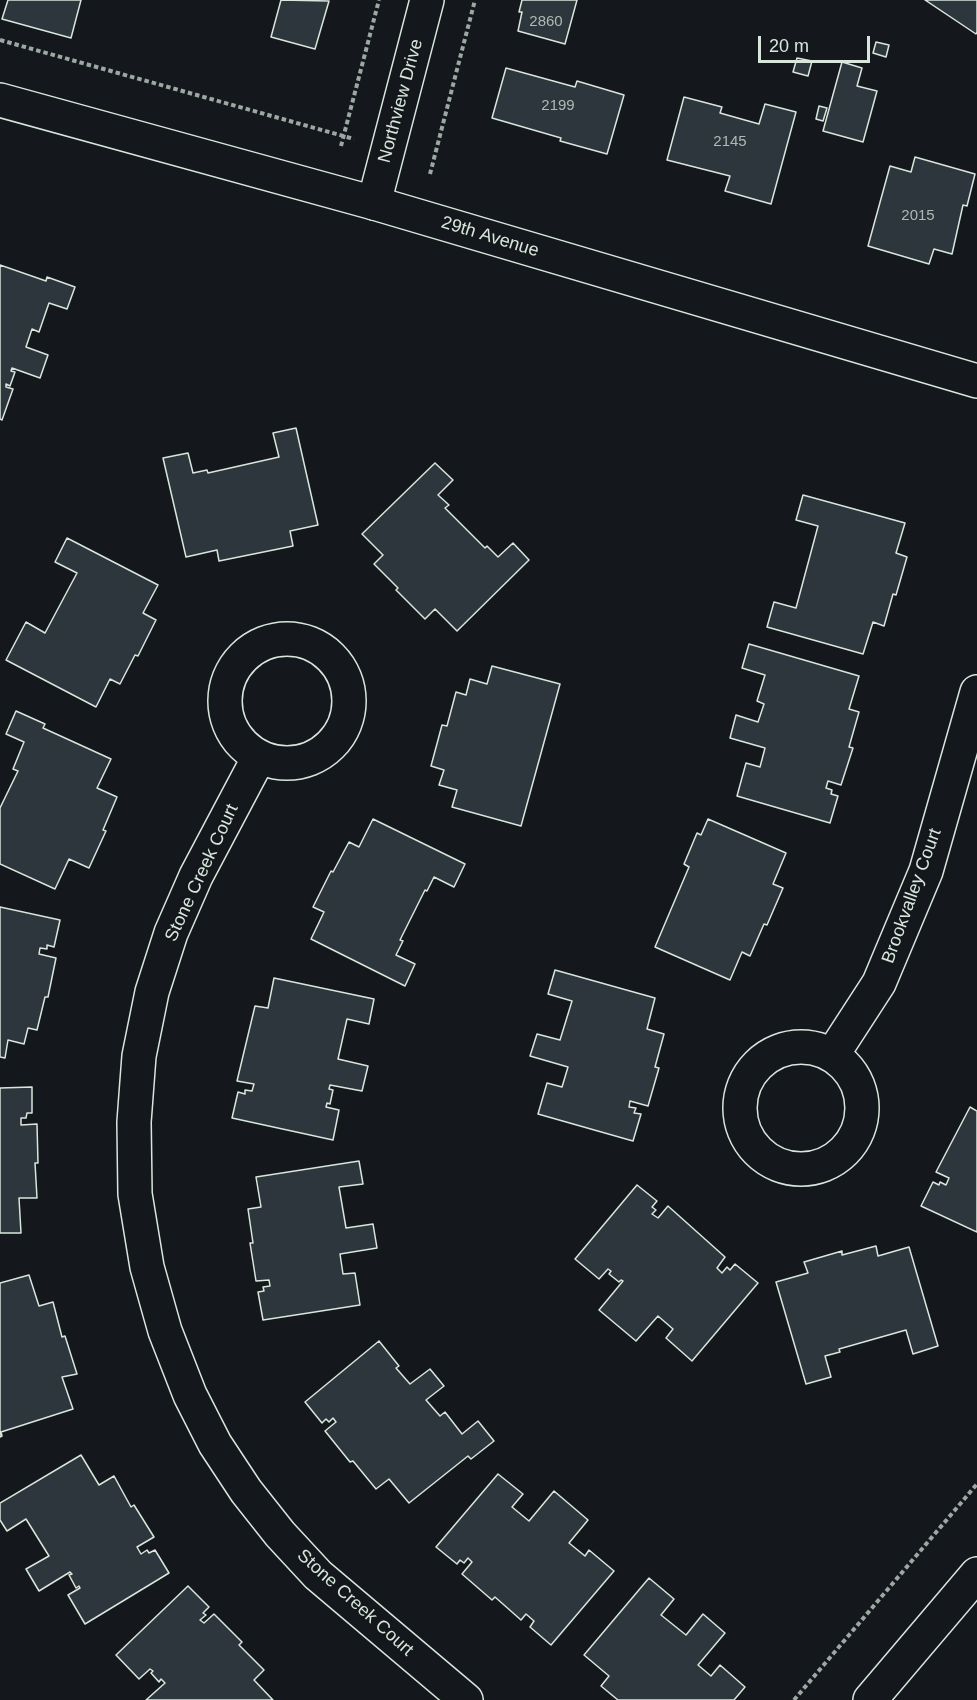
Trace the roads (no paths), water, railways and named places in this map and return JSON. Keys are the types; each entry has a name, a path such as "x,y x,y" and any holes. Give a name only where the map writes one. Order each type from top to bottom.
{"street":[{"name":"Northview Drive","path":"374,203 427,0"},
{"name":"29th Avenue","path":"0,100 374,203 977,381"},
{"name":"Brookvalley Court","path":"833,1054 879,983 926,871 977,692"},
{"name":"Stone Creek Court","path":"259,757 196,876 171,933 152,992 139,1056 134,1122 135,1194 147,1266 165,1331 190,1395 215,1444 246,1491 280,1534 318,1575 466,1700"},
{"path":"870,1700 977,1574"}]}
